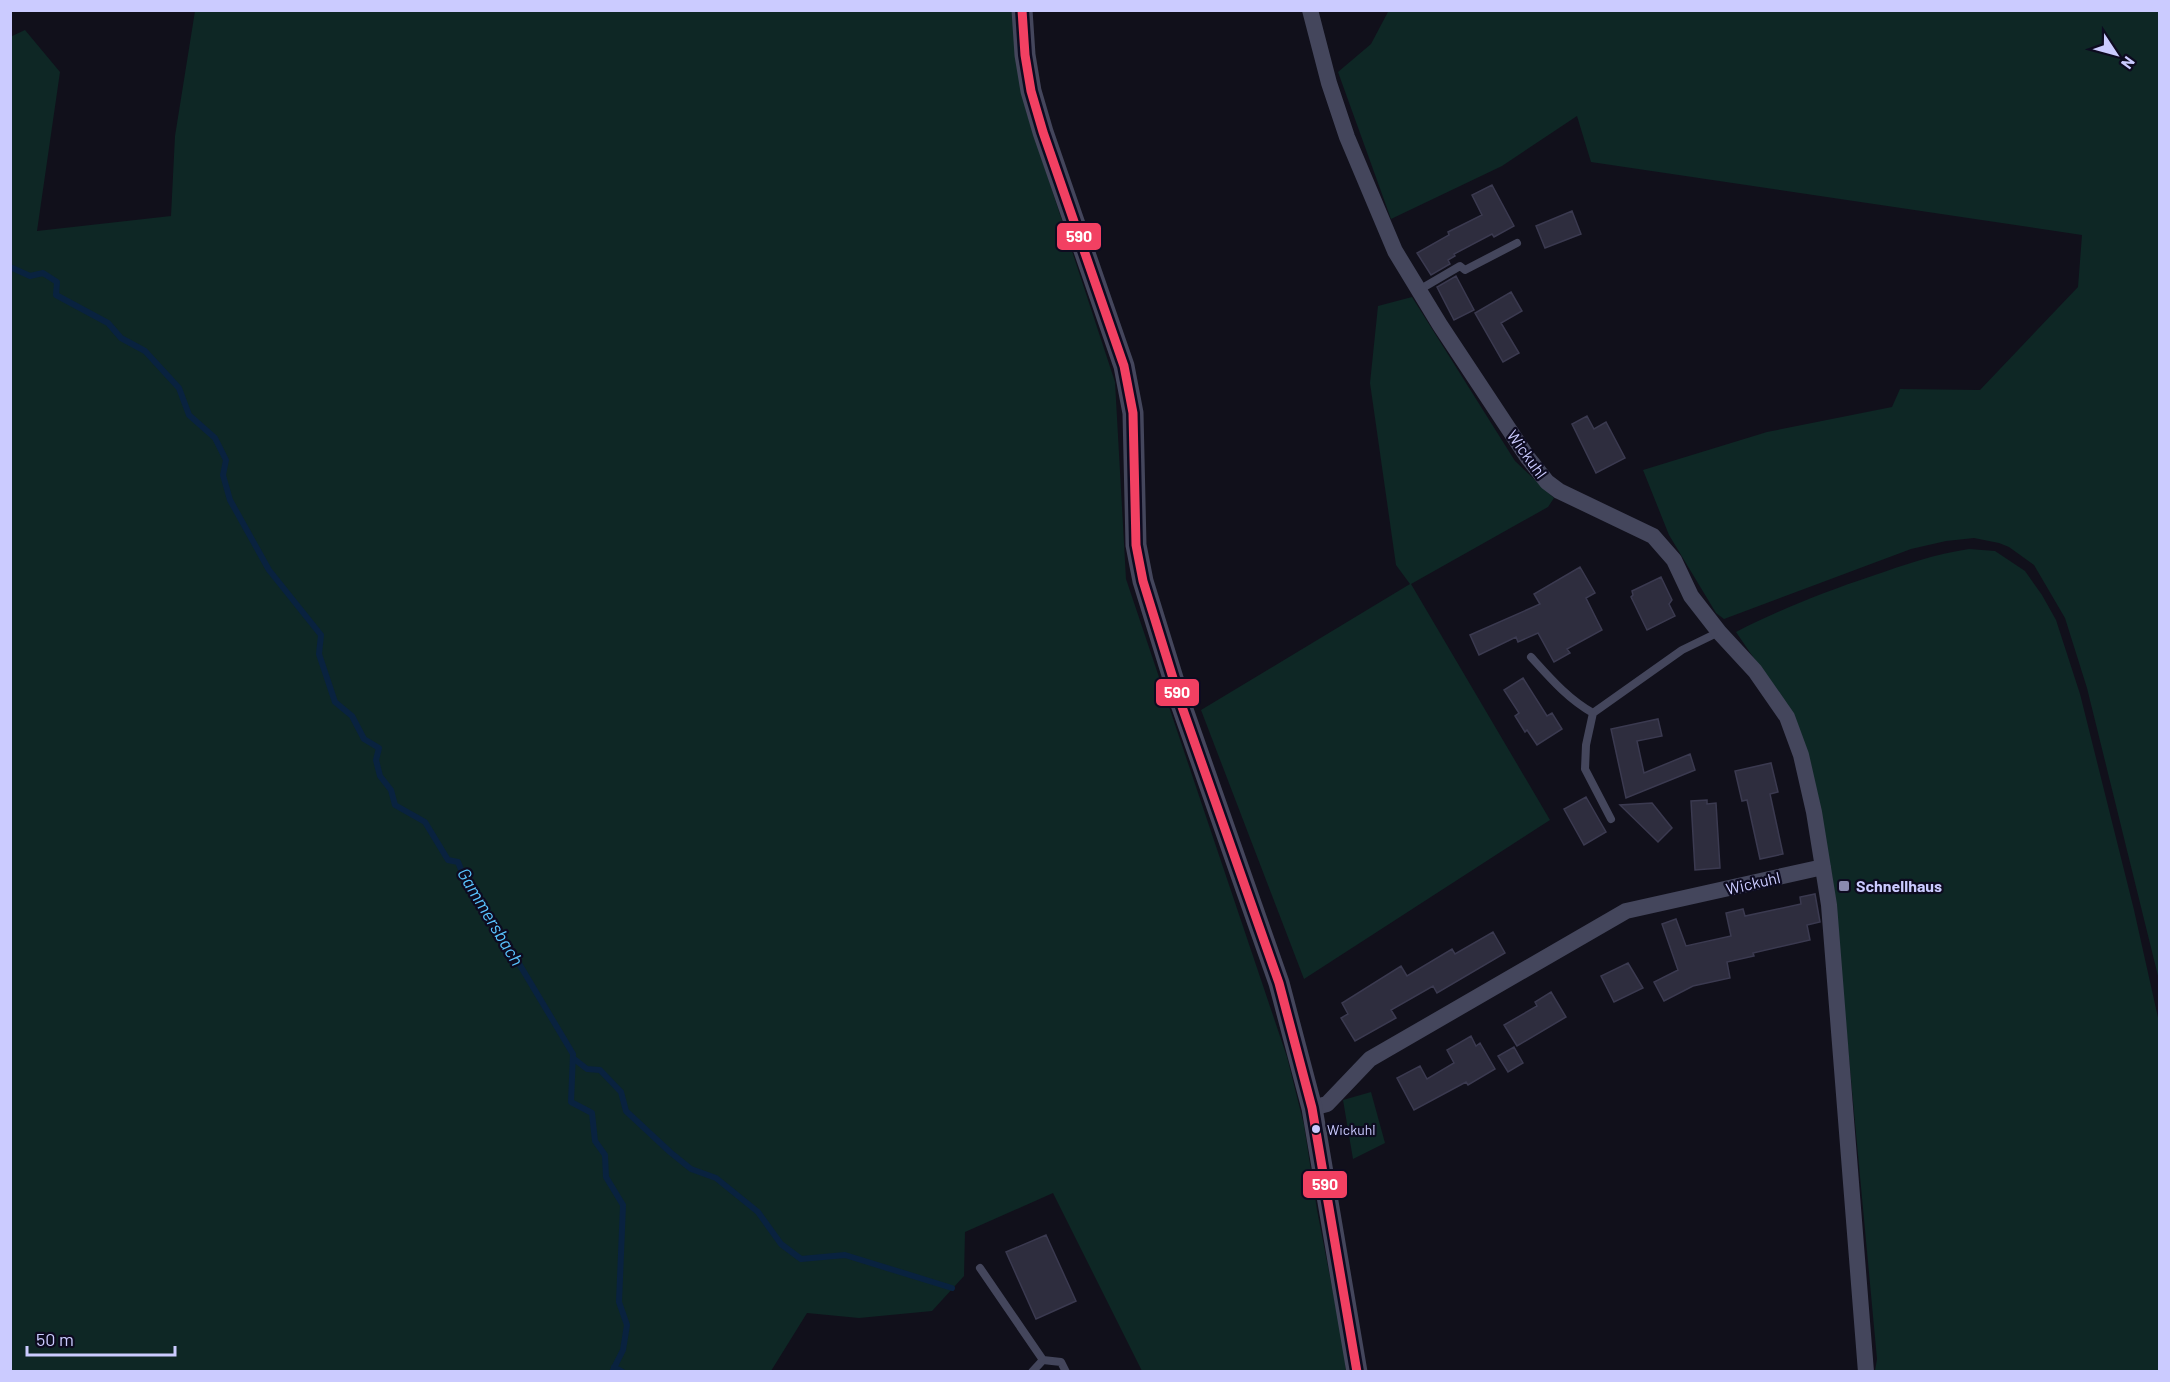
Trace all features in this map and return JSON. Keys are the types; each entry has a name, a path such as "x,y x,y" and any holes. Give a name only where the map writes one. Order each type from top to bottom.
{"street":[{"path":"1022,10 1025,55 1031,91 1124,366 1132,413 1136,545 1143,580 1181,704 1279,983 1312,1108 1356,1371"},
{"name":"Wickuhl","path":"1310,10 1329,83 1347,136 1395,251 1534,467 1547,482 1559,491 1653,536 1674,560 1691,596 1719,632 1755,671 1787,717 1801,755 1829,905 1866,1371"},
{"name":"Wickuhl","path":"1312,1108 1327,1104 1370,1059 1626,911 1823,867"}],"lane":[{"path":"1419,290 1460,266 1465,270 1516,243"},
{"path":"1611,819 1585,769 1586,745 1593,713 1682,650 1719,632"},
{"path":"1531,657 1562,691 1578,705 1593,713"},
{"path":"980,1268 1043,1360 1061,1362 1066,1371"},
{"path":"1032,1371 1043,1360"}],"green space":[{"path":"1389,10 2159,11 2159,980 2087,688 2065,618 2034,565 2009,547 1999,543 1974,538 1946,541 1911,549 1724,619 1716,613 1669,535 1643,470 1767,432 1892,407 1900,389 1980,390 2078,287 2082,235 1591,162 1577,116 1502,166 1391,219 1338,72 1371,44"},
{"path":"195,11 1014,11 1026,111 1115,382 1126,579 1287,1057 1304,1125 1346,1371 1142,1371 1053,1193 965,1232 964,1276 932,1311 859,1318 807,1313 771,1371 11,1371 10,37 25,30 60,72 37,231 171,216 175,136"},
{"path":"1412,297 1515,461 1554,498 1548,507 1411,584 1550,820 1304,979 1201,710 1410,584 1396,565 1370,383 1378,306"},
{"path":"1969,549 1995,551 2025,571 2056,620 2080,694 2134,910 2159,1022 2159,1371 1875,1371 1877,1359 1832,875 1792,714 1736,632 1786,608 1854,582 1920,560"},
{"path":"1371,1092 1385,1143 1353,1159 1343,1100"}],"building":[{"path":"1492,185 1514,226 1494,237 1492,234 1454,254 1455,256 1448,260 1450,264 1431,275 1417,253 1449,235 1448,232 1482,215 1472,195"},
{"path":"1572,211 1581,234 1545,248 1536,226"},
{"path":"1456,276 1474,310 1454,320 1437,287"},
{"path":"1511,292 1522,311 1501,323 1519,353 1503,362 1475,313"},
{"path":"1587,416 1594,429 1606,422 1625,458 1596,473 1572,424"},
{"path":"1580,567 1595,593 1586,598 1602,630 1567,649 1570,653 1554,662 1538,633 1518,642 1516,637 1479,655 1470,635 1540,604 1534,594"},
{"path":"1661,577 1672,600 1669,604 1675,616 1647,630 1631,597 1632,591"},
{"path":"1523,678 1547,716 1552,713 1562,729 1537,745 1515,716 1519,713 1504,690"},
{"path":"1658,719 1662,736 1637,741 1644,773 1690,754 1695,770 1626,798 1611,729"},
{"path":"1771,763 1778,792 1770,794 1783,854 1760,859 1747,800 1742,801 1735,771"},
{"path":"1586,797 1606,832 1584,845 1564,809"},
{"path":"1707,800 1707,804 1716,803 1720,868 1695,870 1691,801"},
{"path":"1652,803 1672,828 1658,842 1620,805"},
{"path":"1815,894 1820,922 1807,925 1810,940 1753,953 1754,956 1727,962 1730,978 1693,986 1664,1001 1654,982 1678,970 1662,924 1676,919 1686,946 1731,936 1726,913 1743,909 1745,916 1801,904 1800,897"},
{"path":"1493,932 1505,953 1437,993 1433,986 1391,1010 1396,1018 1355,1041 1341,1018 1348,1014 1342,1003 1401,966 1407,976 1452,949 1455,954"},
{"path":"1628,963 1643,988 1614,1002 1601,976"},
{"path":"1551,992 1566,1017 1517,1046 1504,1025 1537,1006 1535,1002"},
{"path":"1471,1036 1476,1046 1480,1043 1495,1069 1468,1085 1466,1082 1414,1110 1397,1078 1420,1066 1427,1079 1454,1063 1447,1050"},
{"path":"1514,1047 1523,1063 1508,1072 1498,1056"},
{"path":"1046,1235 1076,1301 1036,1319 1006,1252"}],"waterway":[{"name":"Gammersbach","path":"10,267 30,276 43,273 57,282 56,295 108,323 121,338 145,351 179,388 189,415 215,438 226,460 223,475 230,500 269,570 321,635 319,654 335,702 352,716 364,739 379,748 376,760 380,776 391,790 395,805 425,822 448,860 458,862 465,879 478,895 573,1054 571,1102 592,1113 595,1141 605,1155 606,1177 623,1205 619,1302 627,1325 623,1350 612,1372"},
{"path":"573,1058 587,1069 600,1070 621,1092 626,1111 691,1169 716,1178 758,1212 781,1244 801,1259 845,1255 952,1288"},
{"path":"614,1367 623,1372"}],"transit line":[{"name":"590","path":"1022,10 1025,55 1031,91 1124,366 1133,413 1136,545 1143,581 1181,704 1279,983 1312,1108 1357,1372"}],"place":[{"name":"Schnellhaus","path":"1844,886"},
{"name":"Wickuhl","path":"1316,1129"}]}
